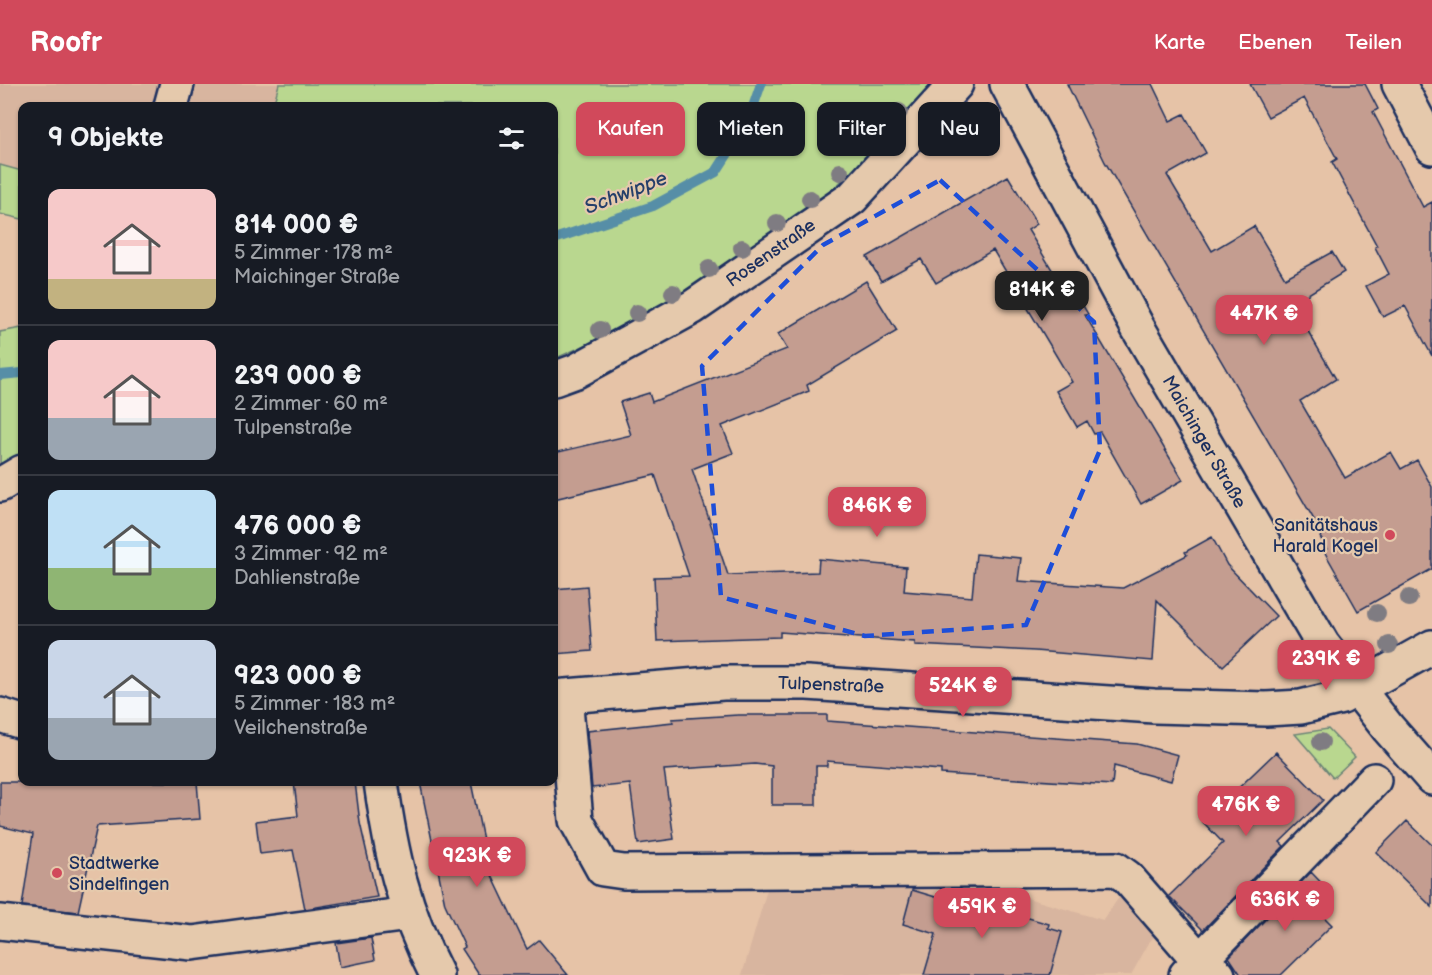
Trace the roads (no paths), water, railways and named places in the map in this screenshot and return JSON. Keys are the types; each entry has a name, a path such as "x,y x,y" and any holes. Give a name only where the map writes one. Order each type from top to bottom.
{"street":[{"path":"172,102 177,84"},
{"name":"Rosenstraße","path":"558,378 576,371 693,307 852,198 956,84"},
{"name":"Maichinger Straße","path":"1007,84 1138,328 1323,645 1358,691 1432,778"},
{"path":"1399,84 1432,147"},
{"path":"0,485 18,474"},
{"name":"Tulpenstraße","path":"559,696 723,683 807,683 1154,706 1266,709 1311,705 1358,691 1432,647"},
{"path":"559,696 576,820 603,869 624,872 1116,869 1127,877 1201,970 1374,780"},
{"path":"0,715 18,721"},
{"path":"382,786 397,873 416,934 437,975"},
{"path":"0,922 192,943 409,914"}],"waterway":[{"name":"Schwippe","path":"558,238 653,206 716,172 747,124 761,84"},
{"name":"Schwippe","path":"0,375 18,373"}],"place":[{"name":"Sanitätshaus Harald Kogel","path":"1390,535"},
{"name":"Stadtwerke Sindelfingen","path":"57,873"}]}
